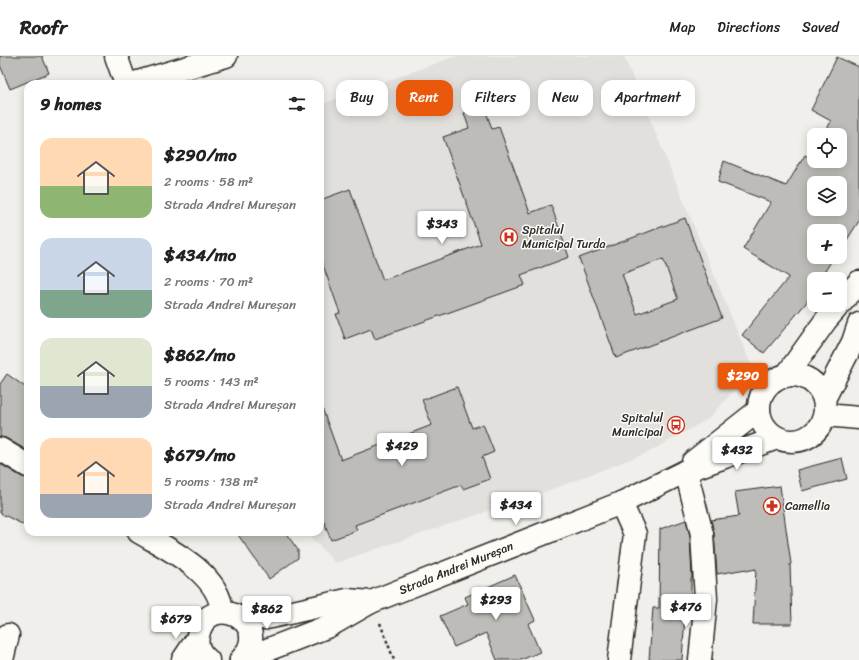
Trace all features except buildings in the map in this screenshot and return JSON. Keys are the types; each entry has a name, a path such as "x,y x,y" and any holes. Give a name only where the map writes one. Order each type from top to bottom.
{"main road":[{"path":"116,56 125,80"},
{"path":"144,80 226,56"},
{"path":"847,296 859,282"},
{"path":"786,376 833,312"},
{"path":"824,407 816,385 802,376 786,376 775,380 766,388 760,398 759,410 764,427 777,438 797,441 815,433 824,407 853,342 859,324"},
{"path":"824,407 859,418"},
{"name":"Strada Andrei Mureșan","path":"679,474 759,410"},
{"name":"Strada Andrei Mureșan","path":"241,660 329,626 371,602 621,503 679,474 777,438"},
{"path":"0,449 24,464"},
{"path":"679,474 702,534 706,599 700,660"},
{"path":"619,660 635,534 621,503"},
{"path":"146,536 201,571 210,582 221,603 231,614"},
{"name":"Strada Andrei Mureșan","path":"183,660 197,639 199,629 204,621 212,614 231,614 253,618 266,618 347,600 371,602"},
{"name":"Strada Andrei Mureșan","path":"231,614 247,624 251,634 251,644 248,653 241,660"},
{"path":"0,660 2,660 8,635"},
{"path":"197,639 198,648 208,660"}],"path":[{"path":"371,602 394,660"}],"shaded area":[{"name":"Spitalul Municipal Turda","path":"456,56 624,56 634,80 601,80 601,116 649,116 753,370 708,419 649,452 553,489 335,563 310,536 324,536 324,104 336,99 336,116 388,116 388,80"}],"place":[{"name":"Spitalul Municipal Turda","path":"509,237"},
{"name":"Spitalul Municipal","path":"676,425"},
{"name":"Camellia","path":"772,506"}]}
